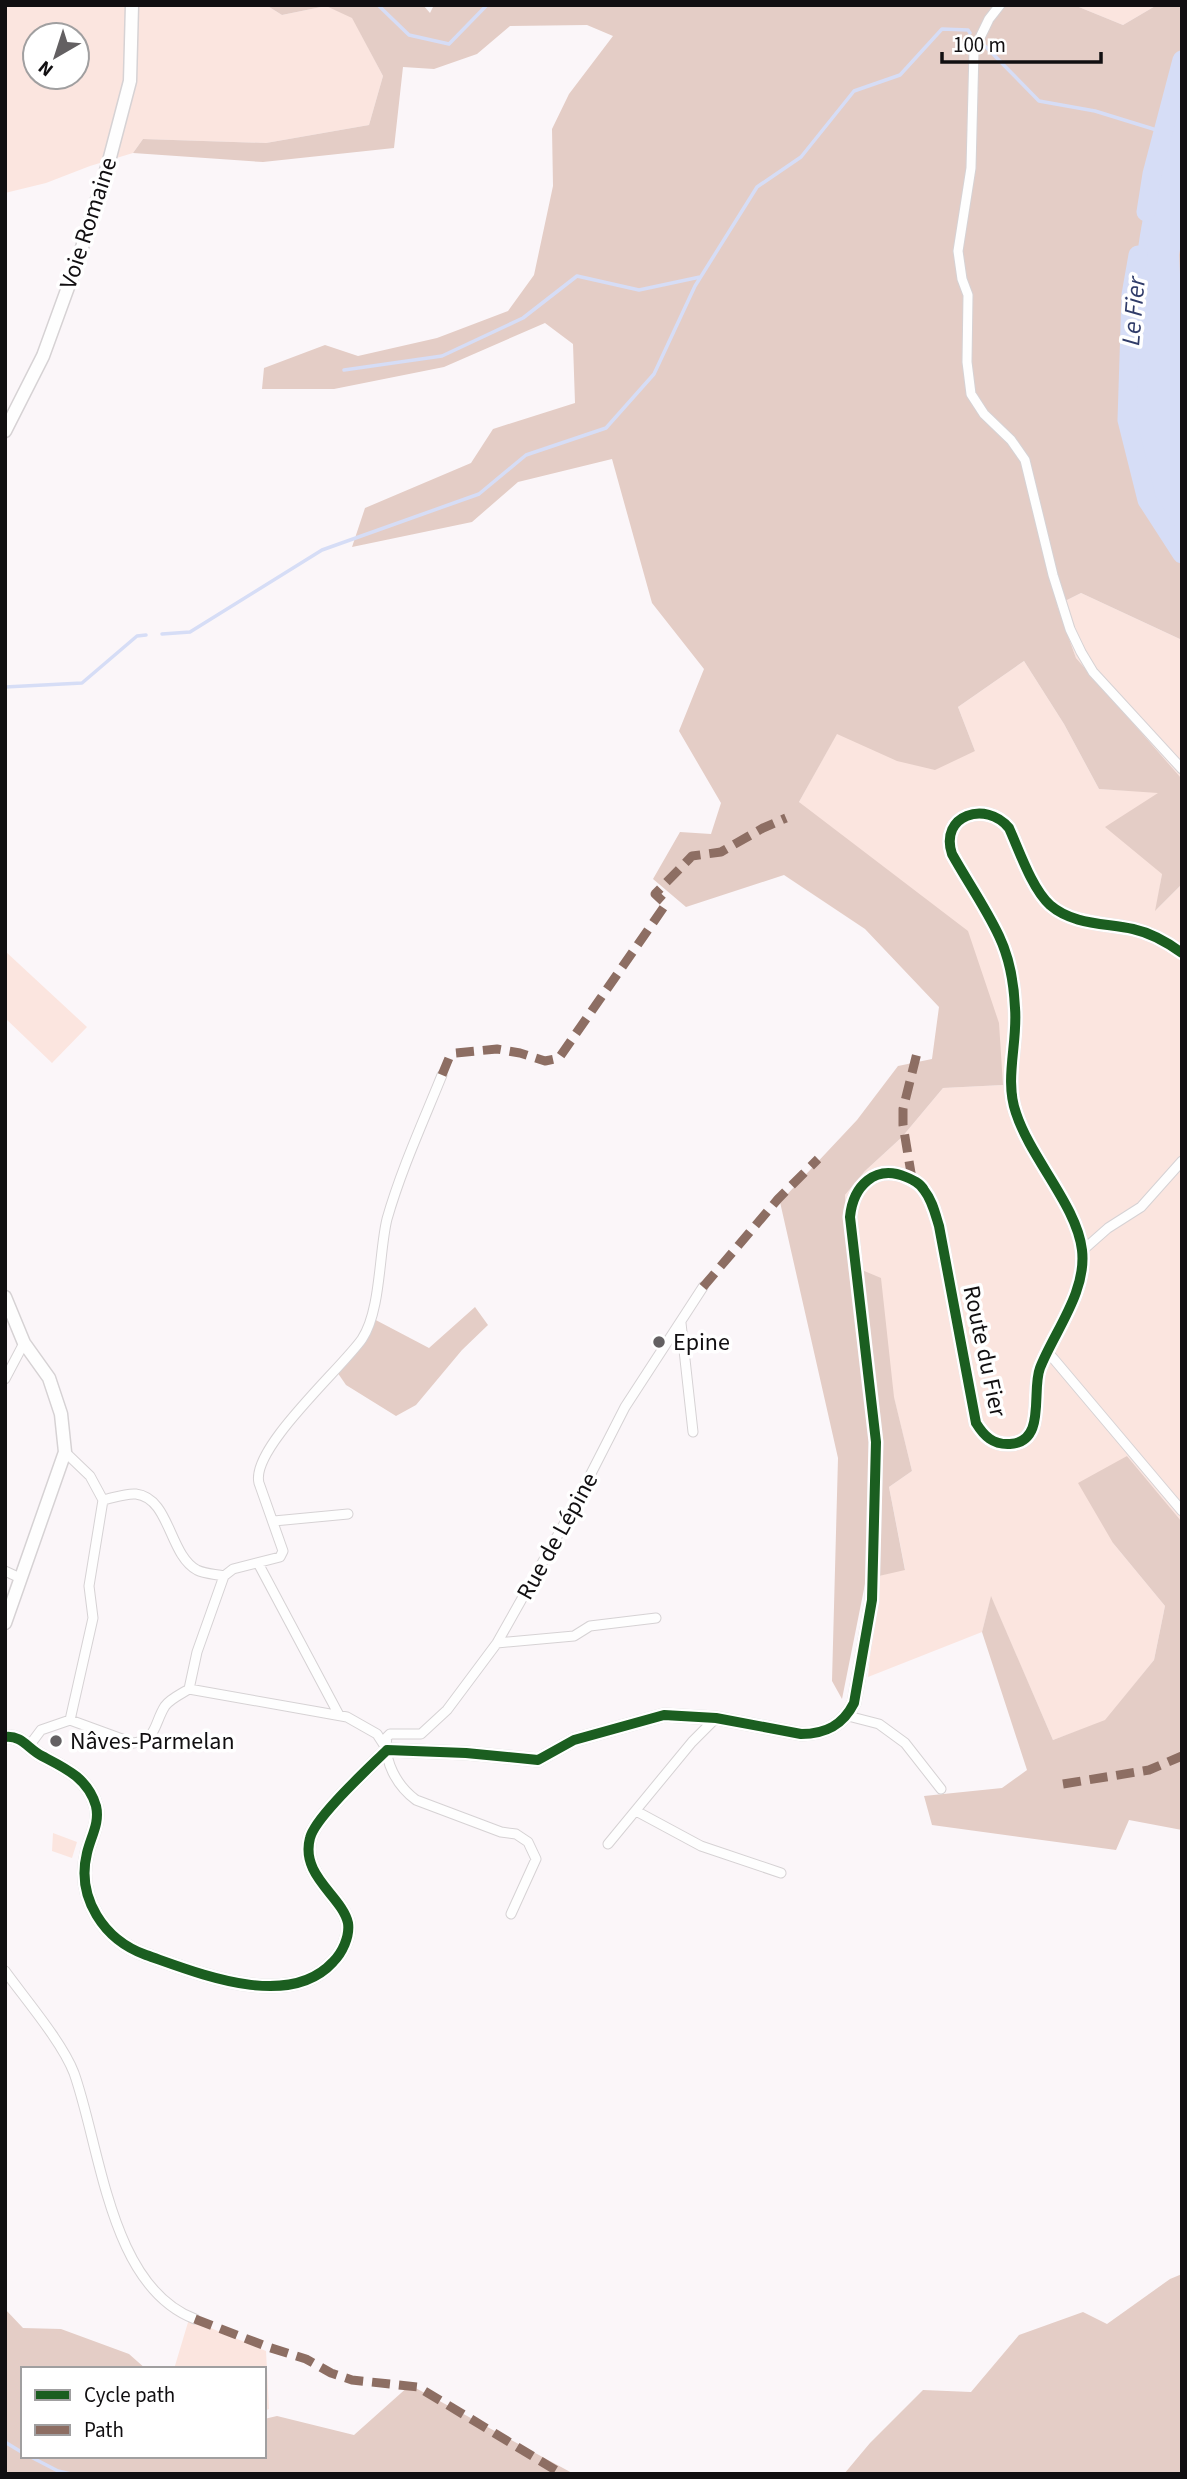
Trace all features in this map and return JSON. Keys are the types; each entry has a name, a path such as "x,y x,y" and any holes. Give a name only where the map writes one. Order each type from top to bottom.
{"main road":[{"name":"Voie Romaine","path":"5,431 43,356 110,161 130,81 132,5"},
{"name":"Route du Fier","path":"848,1716 855,1703 872,1600 876,1442 850,1217 858,1188 882,1173 894,1172 918,1183 932,1203 939,1226 976,1423 991,1440 1002,1444 1014,1444 1029,1433 1034,1425 1038,1373 1076,1292 1083,1262 1083,1251 1073,1218 1023,1132 1015,1112 1010,1082 1016,1011 1013,988 1000,937 951,854 948,844 950,833 964,816 980,813 1002,820 1009,828 1037,886 1048,903 1062,914 1078,920 1148,933 1182,953"},
{"path":"5,1297 24,1343 49,1378 61,1414 65,1452 5,1623"},
{"path":"5,1737 17,1737 37,1754 69,1769 90,1793 97,1816 95,1832 87,1850 85,1885 93,1909 108,1932 133,1951 186,1969 238,1983 292,1985 327,1969 346,1940 348,1924 341,1909 316,1875 310,1856 310,1837 330,1808 387,1750 466,1753 538,1760 574,1740 664,1715 716,1718 801,1734 816,1734 835,1728 848,1716"}],"street":[{"path":"1000,5 989,19 974,50 971,168 958,251 962,279 968,295 967,362 971,394 984,414 1011,440 1025,460 1053,575 1070,629 1081,652 1093,672 1182,769"},
{"path":"189,1689 197,1653 224,1576 229,1571 280,1557 282,1554 274,1521 259,1483 258,1471 285,1426 363,1337 379,1276 387,1220 442,1075"},
{"path":"1083,1251 1108,1228 1141,1207 1182,1161"},
{"name":"Rue de Lépine","path":"387,1750 386,1742 390,1734 421,1734 447,1710 497,1643 577,1501 625,1407 703,1287"},
{"path":"681,1323 693,1432"},
{"path":"5,1379 24,1343"},
{"path":"1047,1351 1182,1511"},
{"path":"65,1452 90,1476 103,1500 89,1586 93,1618 70,1720"},
{"path":"103,1500 136,1494 150,1501 162,1514 184,1559 199,1571 224,1576"},
{"path":"274,1521 348,1514"},
{"path":"258,1563 339,1715"},
{"path":"5,1571 20,1577"},
{"path":"497,1643 574,1636 590,1626 656,1618"},
{"path":"29,1746 41,1730 70,1720 133,1743 141,1743 153,1735 166,1704 189,1689 346,1717 377,1734 387,1750 396,1780 403,1791 416,1800 501,1832 516,1834 528,1842 537,1859 511,1914"},
{"path":"848,1716 879,1724 905,1744 941,1789"},
{"path":"608,1844 692,1741 716,1718"},
{"path":"636,1811 701,1846 781,1873"},
{"path":"5,1972 70,2064 129,2253 142,2277 172,2307 195,2319"}],"shaded area":[{"path":"5,5 266,5 282,15 326,6 352,17 383,76 369,125 266,143 143,139 133,153 46,183 5,193"},
{"path":"266,5 423,5 430,13 434,5 1074,5 1123,25 1157,5 1182,5 1182,640 1081,593 1057,605 1076,658 1182,779 1182,887 1155,911 1162,874 1105,827 1158,793 1099,789 1064,724 1024,661 958,707 975,751 935,770 897,761 837,734 799,802 968,931 999,1023 1003,1085 943,1088 902,1137 865,1171 845,1195 850,1265 881,1278 894,1397 912,1471 889,1487 905,1570 866,1579 842,1699 832,1681 838,1458 780,1202 857,1120 898,1066 932,1059 939,1007 865,929 784,875 686,907 653,879 680,832 711,834 721,803 679,731 704,669 652,603 612,459 518,482 472,522 352,547 365,508 471,463 493,429 575,403 573,344 545,323 444,367 334,389 262,389 264,368 325,345 358,356 437,338 508,311 534,275 553,186 552,129 569,94 613,36 587,25 510,26 477,54 434,69 403,67 394,148 263,162 133,153 143,139 266,143 369,125 383,76 352,18 326,6 282,15"},
{"path":"1074,5 1157,5 1123,25"},
{"path":"1081,593 1182,640 1182,779 1076,658 1057,605"},
{"path":"1024,661 1064,724 1099,789 1159,792 1162,874 1156,910 1182,887 1182,1522 1127,1456 1113,1543 1165,1606 1154,1660 1105,1721 1053,1740 991,1597 982,1632 868,1677 878,1576 905,1569 889,1487 912,1471 894,1398 850,1265 845,1195 865,1171 902,1137 943,1088 1003,1085 799,802 837,733 857,742 975,751 958,707"},
{"path":"5,951 87,1027 52,1063 5,1018"},
{"path":"475,1307 488,1325 462,1350 416,1405 396,1416 346,1385 335,1369 363,1337 370,1317 429,1348"},
{"path":"1127,1456 1182,1522 1182,1830 1129,1820 1116,1850 932,1825 924,1796 1002,1788 1027,1770 982,1632 991,1596 1053,1740 1105,1720 1154,1660 1165,1606 1113,1543 1078,1483"},
{"path":"53,1833 77,1842 72,1858 52,1851"},
{"path":"1182,2274 1182,2474 844,2474 870,2443 923,2390 971,2392 1019,2335 1083,2312 1107,2324 1170,2279"},
{"path":"5,2309 23,2328 61,2329 129,2354 144,2367 21,2367 21,2458 266,2458 266,2419 277,2416 354,2435 410,2385 574,2474 5,2474"},
{"path":"189,2319 266,2351 269,2409 266,2410 266,2367 175,2367"}],"water":[{"path":"1182,64 1182,239 1179,255 1182,312 1182,558 1161,526 1144,491 1129,435 1128,398 1140,235"}],"waterway":[{"path":"378,5 409,35 449,44 487,5"},
{"path":"162,634 190,632 322,550 479,494 526,455 606,428 654,374 695,286 757,187 801,157 854,91 900,75 942,29 968,30 970,33"},
{"path":"985,46 1039,101 1095,111 1163,132"},
{"name":"Le Fier","path":"1146,212 1152,174 1182,60"},
{"name":"Le Fier","path":"1138,255 1131,295 1127,420 1147,500 1182,554"},
{"path":"344,370 442,356 523,318 577,276 639,290 700,277"},
{"path":"5,687 82,683 137,636 146,635"},
{"path":"5,2442 21,2452"},
{"path":"33,2458 58,2471 71,2474"}],"marked path":[{"path":"442,1075 449,1058 456,1053 497,1049 545,1061 559,1058 666,904 655,894 692,856 721,852 786,818"},
{"path":"912,1179 903,1109 917,1053"},
{"path":"703,1287 778,1199 818,1159"},
{"path":"1063,1784 1149,1770 1182,1756"},
{"path":"195,2319 306,2359 331,2373 352,2380 418,2387 562,2474"}],"cycle path":[{"path":"5,1737 20,1740 67,1770 81,1781 92,1796 97,1818 87,1853 86,1886 90,1901 106,1928 131,1948 146,1955 216,1978 268,1986 292,1984 314,1977 333,1962 342,1949 347,1939 348,1923 311,1864 310,1838 332,1805 387,1750 466,1753 538,1760 574,1740 664,1715 716,1718 801,1734 833,1727 845,1717 854,1703 872,1600 876,1442 850,1217 856,1196 868,1180 885,1173 911,1179 927,1194 939,1226 976,1423 986,1436 999,1443 1022,1441 1029,1435 1036,1414 1040,1368 1075,1296 1082,1266 1082,1250 1072,1216 1032,1148 1016,1113 1011,1087 1015,1021 1010,971 1003,944 952,854 952,830 958,821 967,816 989,815 999,819 1009,828 1043,898 1059,912 1079,920 1146,933 1182,953"}],"place":[{"name":"Epine","path":"659,1342"},
{"name":"Nâves-Parmelan","path":"56,1741"}]}
